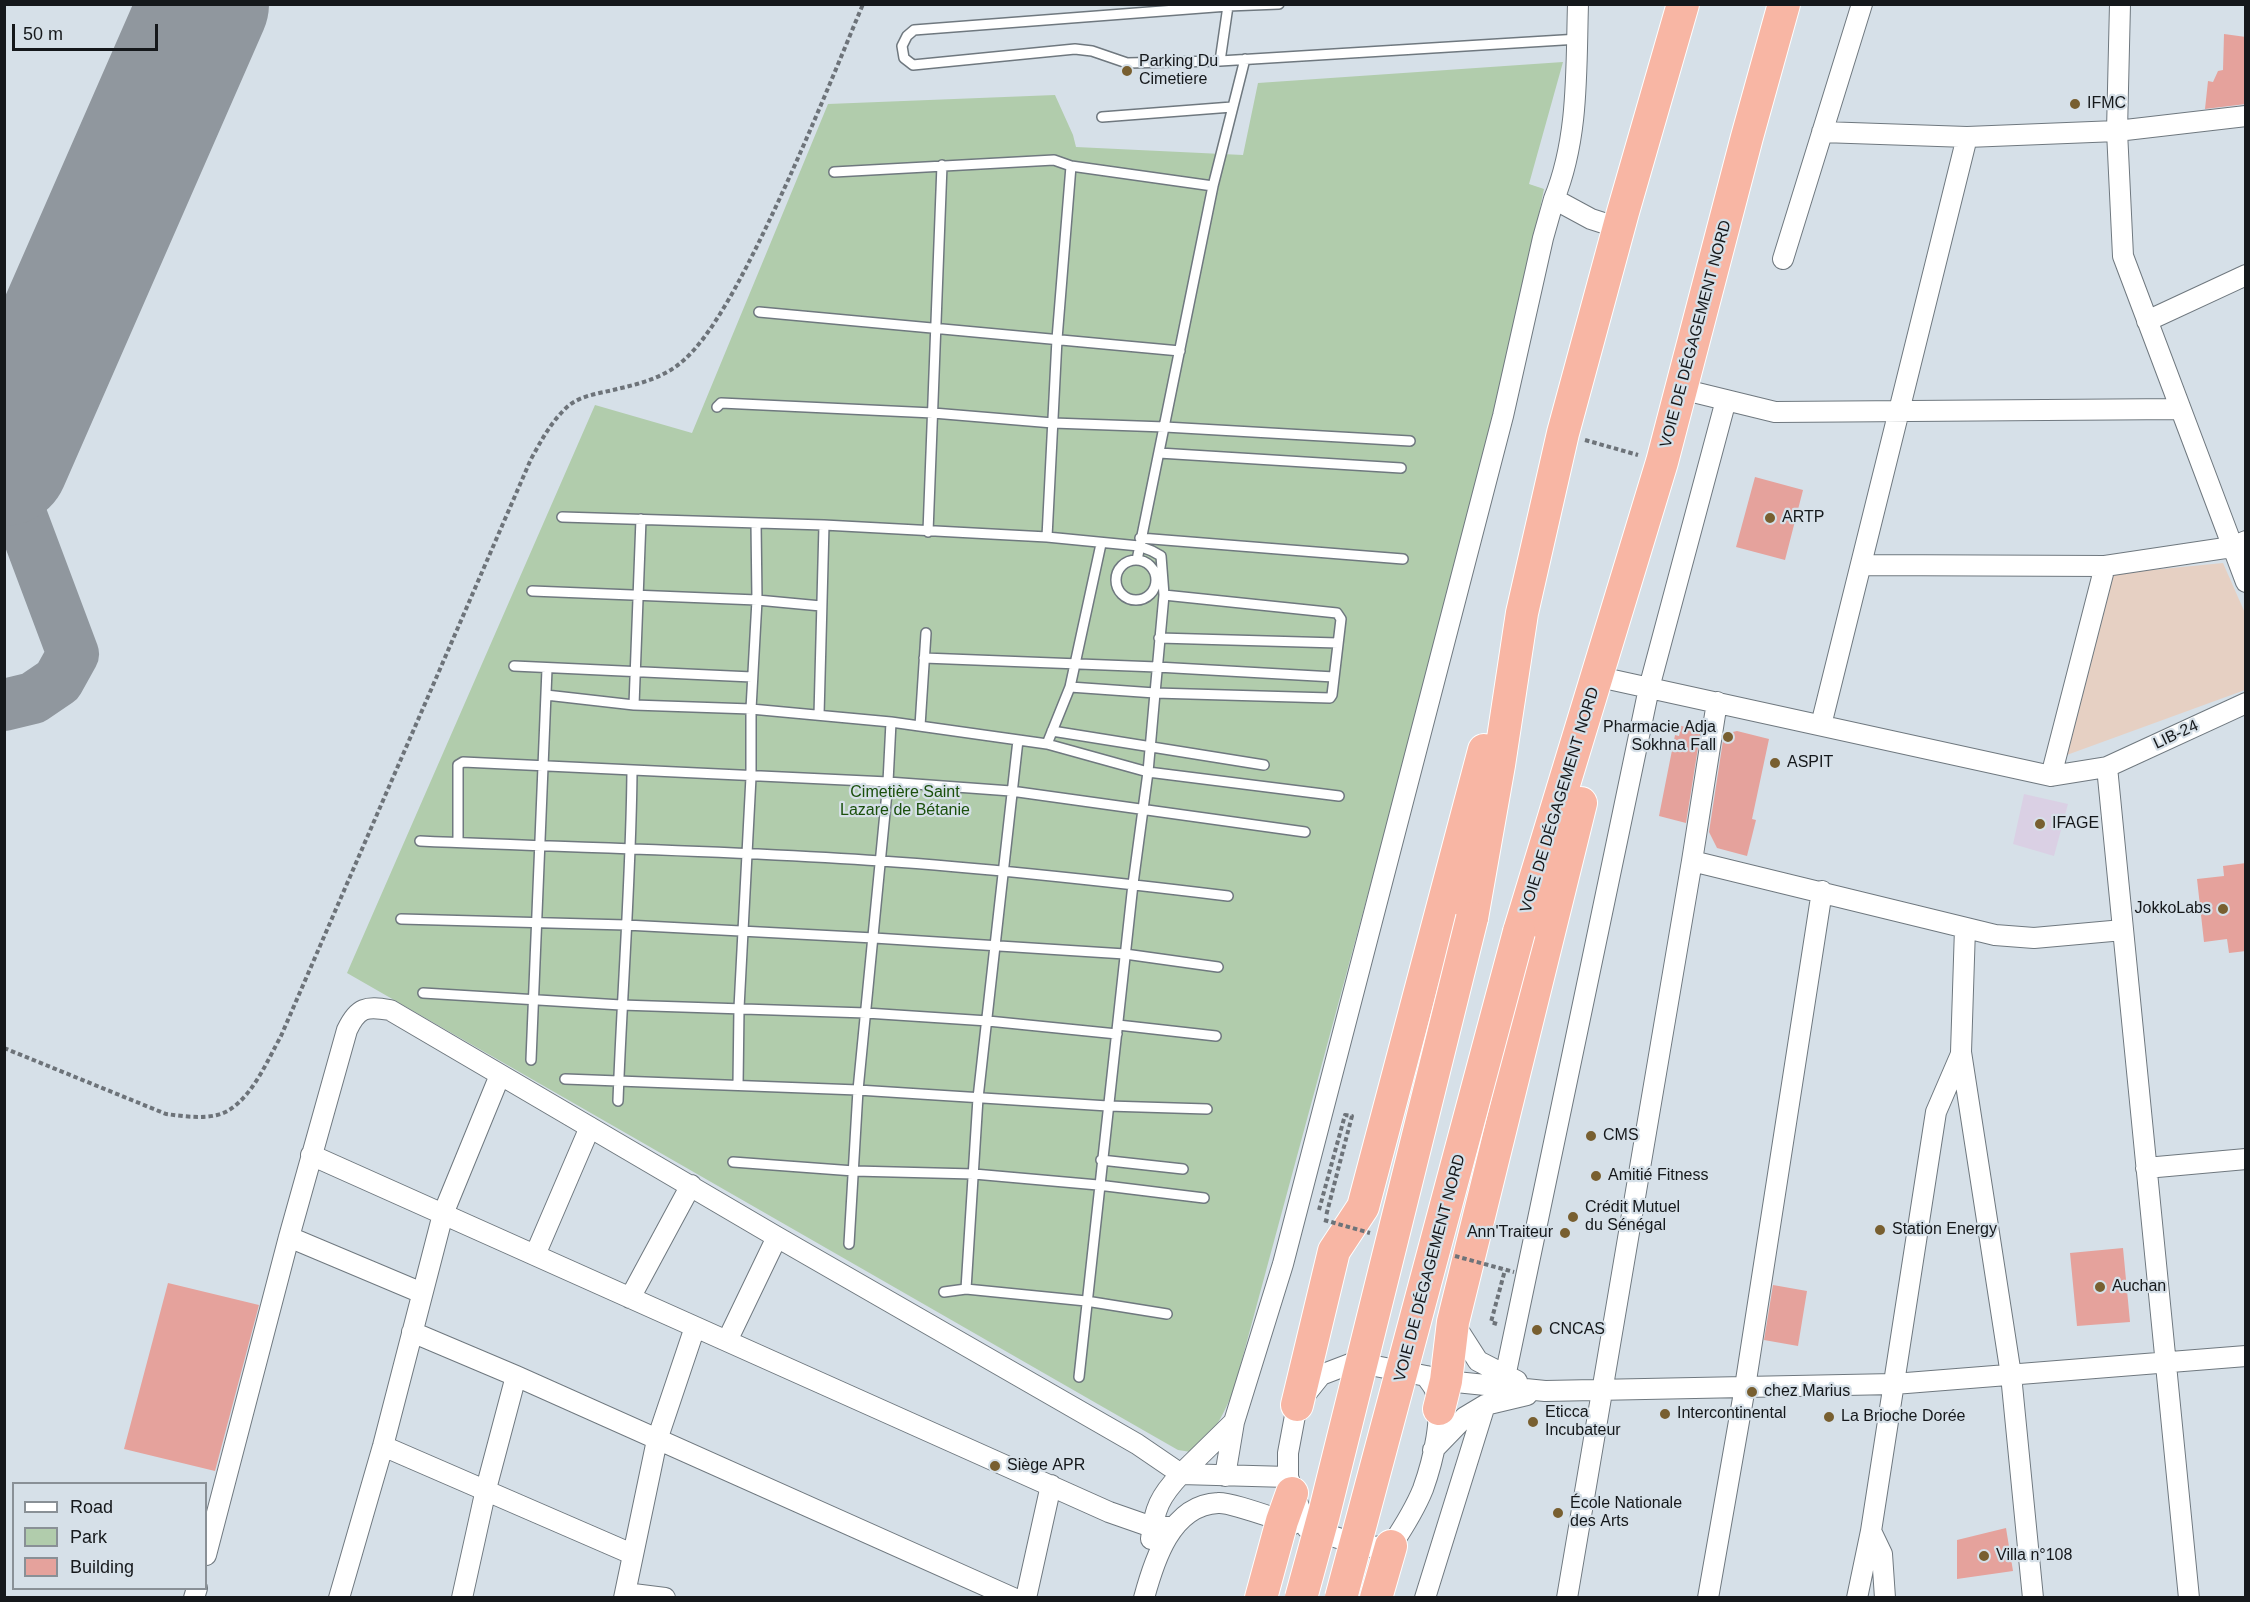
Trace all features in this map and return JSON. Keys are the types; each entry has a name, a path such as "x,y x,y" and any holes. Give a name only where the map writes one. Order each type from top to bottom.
{"highway":[{"path":"1297,1405 1334,1251 1363,1206 1477,774 1522,614 1563,433 1683,4"},
{"name":"VOIE DE DÉGAGEMENT NORD","path":"1341,1598 1519,933 1662,462 1784,4"},
{"path":"1437,1389 1557,897 1622,649 1629,572"},
{"path":"1301,1598 1324,1514 1472,918 1522,614"},
{"path":"1261,1598 1292,1505"},
{"path":"1376,1598 1391,1546"}],"street":[{"path":"1225,1476 1234,1422 1283,1264 1503,416 1543,238 1562,178 1577,73 1578,4"},
{"path":"1783,259 1862,4"},
{"path":"2120,4 2116,131 2123,256 2180,409 2239,544 2246,582"},
{"path":"1822,132 1967,137 2116,131 2246,116"},
{"path":"1821,725 1967,137"},
{"path":"1554,199 1591,219 1619,228"},
{"path":"2147,321 2246,275"},
{"path":"1681,389 1775,412 2180,409"},
{"path":"1505,1377 1649,688 1726,400"},
{"path":"1861,565 2105,566 2239,544"},
{"path":"1613,680 2051,776 2105,566"},
{"path":"1567,1598 1692,861 1716,702"},
{"name":"LIB-24","path":"2051,776 2107,766 2246,702"},
{"path":"2107,766 2188,1598"},
{"path":"1692,861 1995,935 2034,938 2123,930"},
{"path":"1708,1598 1745,1387 1822,891"},
{"path":"1965,928 1961,1052 2010,1375 2033,1598"},
{"path":"207,1552 289,1237 347,1030 359,1011 371,1007 390,1010 777,1238 1137,1444 1181,1474 1225,1476 1292,1505 1366,1547 1391,1546 1408,1520 1422,1489 1433,1450 1437,1389"},
{"path":"1857,1598 1871,1531 1936,1112 1961,1052"},
{"path":"339,1598 383,1446 443,1214 500,1075"},
{"path":"535,1255 590,1127"},
{"path":"311,1155 1109,1512 1152,1527 1173,1527"},
{"path":"2146,1168 2246,1159"},
{"path":"630,1298 690,1185"},
{"path":"289,1237 422,1293"},
{"path":"727,1341 777,1238"},
{"path":"1453,1322 1478,1362 1505,1377 1545,1391"},
{"path":"665,1598 624,1595 657,1440 695,1327"},
{"path":"412,1332 516,1376 1013,1598"},
{"path":"1292,1505 1288,1453 1297,1405 1321,1375 1355,1362 1437,1389 1545,1391 1894,1384 2246,1356"},
{"path":"462,1598 486,1489 516,1376"},
{"path":"1433,1450 1464,1417 1485,1405 1545,1391"},
{"path":"1425,1598 1485,1405"},
{"path":"1154,1563 1152,1527 1162,1497 1181,1474 1234,1422"},
{"path":"383,1446 632,1554"},
{"path":"1026,1598 1050,1485"},
{"path":"1144,1598 1154,1563 1173,1527 1197,1508 1219,1503 1292,1505"},
{"path":"1871,1531 1882,1554 1885,1598"}],"lane":[{"path":"1279,4 914,30 907,36 902,46 904,57 913,65 1075,49 1092,51 1127,63 1220,61 1579,39"},
{"path":"1220,61 1228,6"},
{"path":"1137,560 1213,186 1245,59"},
{"path":"1102,117 1232,107"},
{"path":"834,172 1054,160 1071,166 1213,186"},
{"path":"928,532 942,165"},
{"path":"1047,537 1058,339 1071,166"},
{"path":"759,312 1180,351"},
{"path":"717,407 721,403 933,413 1053,423 1410,441"},
{"path":"1159,453 1401,468"},
{"path":"562,517 824,525 1047,537 1101,544 1140,542 1404,559"},
{"path":"634,705 641,519"},
{"path":"738,1085 739,1008 751,777 752,677 757,600 756,523"},
{"path":"819,715 824,525"},
{"path":"1078,1377 1098,1185 1148,772 1164,595 1161,556 1140,542"},
{"path":"1047,744 1070,687 1101,544"},
{"path":"1137,560 1153,571 1155,583 1149,595 1144,598 1131,599 1120,592 1116,580 1120,568 1125,563 1137,560"},
{"path":"532,591 757,600 821,606"},
{"path":"1070,687 1155,693 1330,698 1341,619 1337,613 1164,595"},
{"path":"920,726 926,633"},
{"path":"1159,638 1338,643"},
{"path":"924,658 1334,677"},
{"path":"514,666 752,677"},
{"path":"531,1060 547,669"},
{"path":"546,695 634,705 751,709 891,722 1047,744 1148,772 1339,796"},
{"path":"849,1244 858,1090 881,861 891,722"},
{"path":"1052,731 1264,765"},
{"path":"966,1288 978,1098 1018,740"},
{"path":"458,842 458,765 463,762 888,782 1011,791 1305,832"},
{"path":"618,1101 621,1005 631,849 632,771"},
{"path":"420,841 747,853 881,861 1133,884 1228,896"},
{"path":"401,919 626,925 743,933 874,938 1125,954 1218,968"},
{"path":"423,993 621,1005 866,1013 1216,1036"},
{"path":"565,1079 858,1090 1108,1106 1207,1109"},
{"path":"1101,1160 1184,1168"},
{"path":"733,1162 854,1171 974,1174 1098,1185 1204,1198"},
{"path":"944,1292 966,1288 1086,1301 1167,1314"}],"path":[{"path":"4,1048 166,1114 192,1117 219,1115 236,1104 253,1087 281,1036 526,470 546,431 565,408 582,397 634,385 666,374 699,344 738,285 770,219 808,137 863,4"},
{"path":"1563,433 1662,462"},
{"path":"1318,1215 1346,1115 1352,1116 1324,1220"},
{"path":"1497,1323 1491,1322 1505,1270"}],"shaded area":[{"path":"2223,563 2245,613 2245,690 2064,756 2110,574"},
{"name":"IFAGE","path":"2024,794 2068,804 2054,856 2013,844"}],"green space":[{"name":"Cimetière Saint Lazare de Bétanie","path":"1563,62 1529,184 1544,189 1498,413 1234,1389 1217,1424 1191,1452 1178,1450 347,973 595,405 692,433 828,104 1055,95 1076,147 1243,155 1258,83"}],"building":[{"path":"2224,34 2246,37 2246,104 2205,109 2208,81 2213,82 2218,71 2223,70"},
{"name":"ARTP","path":"1755,477 1803,490 1785,560 1736,547"},
{"path":"1681,726 1701,729 1686,823 1659,816 1675,735 1679,736"},
{"path":"1737,731 1769,739 1752,819 1756,820 1747,856 1717,848 1709,832 1724,734"},
{"name":"JokkoLabs","path":"2246,863 2246,951 2229,953 2227,939 2204,942 2197,879 2224,876 2223,866"},
{"name":"Auchan","path":"2123,1248 2130,1322 2077,1326 2070,1253"},
{"path":"168,1283 259,1305 215,1471 124,1449"},
{"path":"1773,1285 1807,1291 1798,1346 1764,1340"},
{"name":"Villa n°108","path":"2006,1528 2013,1571 1957,1579 1957,1540"}],"taxiway":[{"path":"4,705 33,698 58,681 73,654 19,510 13,479 17,447 34,395"}],"runway":[{"path":"4,461 204,4"}],"place":[{"name":"Parking Du Cimetiere","path":"1127,71"},
{"name":"IFMC","path":"2075,104"},
{"name":"ARTP","path":"1770,518"},
{"name":"Pharmacie Adja Sokhna Fall","path":"1728,737"},
{"name":"ASPIT","path":"1775,763"},
{"name":"IFAGE","path":"2040,824"},
{"name":"JokkoLabs","path":"2223,909"},
{"name":"CMS","path":"1591,1136"},
{"name":"Amitié Fitness","path":"1596,1176"},
{"name":"Crédit Mutuel du Sénégal","path":"1573,1217"},
{"name":"Station Energy","path":"1880,1230"},
{"name":"Ann'Traiteur","path":"1565,1233"},
{"name":"Auchan","path":"2100,1287"},
{"name":"CNCAS","path":"1537,1330"},
{"name":"chez Marius","path":"1752,1392"},
{"name":"Intercontinental","path":"1665,1414"},
{"name":"La Brioche Dorée","path":"1829,1417"},
{"name":"Eticca Incubateur","path":"1533,1422"},
{"name":"Siège APR","path":"995,1466"},
{"name":"École Nationale des Arts","path":"1558,1513"},
{"name":"Villa n°108","path":"1984,1556"}]}
